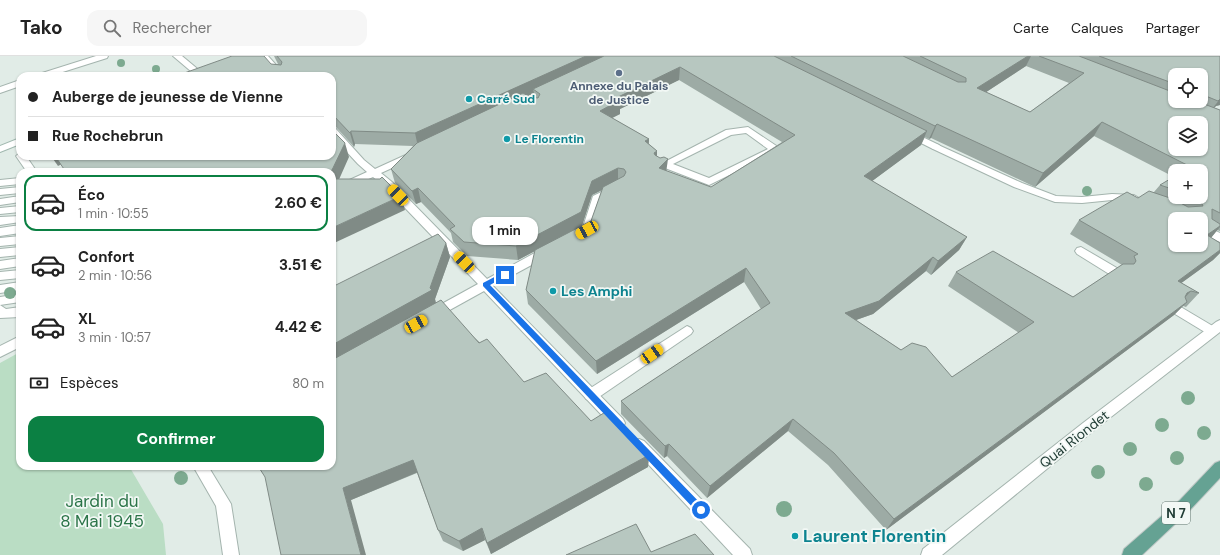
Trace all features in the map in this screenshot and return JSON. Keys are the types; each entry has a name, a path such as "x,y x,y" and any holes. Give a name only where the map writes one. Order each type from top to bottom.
{"main road":[{"name":"N 7","path":"1130,555 1185,505 1220,468"}],"street":[{"path":"54,72 104,56"},
{"path":"178,56 197,71"},
{"path":"264,56 278,72"},
{"path":"0,90 16,84"},
{"path":"748,130 775,149 709,182 663,166 729,132 748,130"},
{"path":"901,130 1018,185 1055,200 1082,200 1112,197 1143,200"},
{"path":"336,134 361,162 388,184 744,555"},
{"path":"0,149 16,142"},
{"path":"336,190 418,152"},
{"path":"0,183 16,181"},
{"path":"584,232 597,198 619,186"},
{"path":"0,192 16,190"},
{"path":"0,202 16,200"},
{"path":"0,211 16,209"},
{"path":"0,221 16,219"},
{"path":"0,232 16,230"},
{"path":"1208,232 1220,238"},
{"path":"0,242 16,240"},
{"path":"423,320 485,284 553,249"},
{"path":"0,253 16,251"},
{"path":"1081,251 1118,274"},
{"path":"0,264 16,262"},
{"path":"0,276 16,274"},
{"path":"0,289 16,287"},
{"path":"0,302 16,299"},
{"path":"0,310 3,314 16,312"},
{"path":"1179,311 1216,328"},
{"name":"Quai Riondet","path":"930,555 1088,427 1216,328"},
{"path":"591,395 687,331"},
{"path":"0,352 16,343"},
{"path":"202,470 223,504 231,555"}],"green space":[{"name":"Jardin du 8 Mai 1945","path":"16,354 16,470 131,470 163,524 166,555 0,555 0,363"}],"building":[{"path":"232,56 264,56 271,64 281,65 282,62 277,56 586,56 415,133 351,131 350,133 336,118 336,72 187,72"},
{"path":"604,56 774,56 927,131 864,176 967,237 938,261 933,257 879,301 845,313 901,350 912,343 926,347 952,377 1034,322 956,272 993,251 1073,297 1123,264 1134,264 1136,261 1134,256 1138,254 1079,220 1127,192 1138,198 1149,191 1168,197 1168,204 1182,204 1188,207 1203,206 1202,204 1208,204 1208,164 1185,164 1169,156 1208,156 1208,116 1168,116 1168,155 1102,122 1043,173 937,124 935,126 791,56 903,56 958,82 966,82 966,78 920,56 1028,56 977,88 1030,112 1084,73 1039,56 1079,56 1168,90 1168,108 1208,108 1208,106 1220,110 1220,213 1212,209 1212,219 1220,224 1220,226 1208,234 1208,212 1168,212 1168,252 1208,252 1208,236 1220,243 1220,250 1178,281 1199,293 1191,291 1187,293 1185,297 1187,302 894,519 834,453 793,419 710,486 669,444 665,446 621,401 770,303 746,268 596,361 526,290 535,250 591,221 603,187 624,176 626,172 624,169 618,168 592,181 581,212 516,246 464,242 450,229 455,226 418,188 412,191 391,169 417,143 523,93 530,97 538,98 540,94 533,89","holes":["680,67 795,135 711,187 659,168 668,159 664,157 660,158 655,155 654,153 657,151 645,141 649,139 600,111 620,100 616,98"]},
{"path":"1099,56 1220,56 1220,99 1218,101 1208,97 1208,68 1168,68 1168,81"},
{"path":"336,134 345,143 333,168 63,168 58,160 336,160"},
{"path":"382,177 401,196 336,226 336,179 380,179"},
{"path":"1168,180 1168,188 1160,185"},
{"path":"438,234 446,243 430,288 432,290 336,343 336,285"},
{"path":"441,300 479,343 487,339 524,382 546,373 591,421 607,411 649,455 487,543 482,528 459,541 438,530 413,460 343,488 361,555 281,555 265,477 261,470 336,470 336,358"},
{"path":"636,524 651,552 695,534 714,555 566,555"}],"place":[{"name":"Annexe du Palais de Justice","path":"619,73"},
{"name":"Carré Sud","path":"469,99"},
{"name":"Le Florentin","path":"507,139"},
{"name":"Les Amphi","path":"553,291"},
{"name":"Laurent Florentin","path":"795,536"}],"route":[{"path":"505,275 485,284 701,510"}]}
